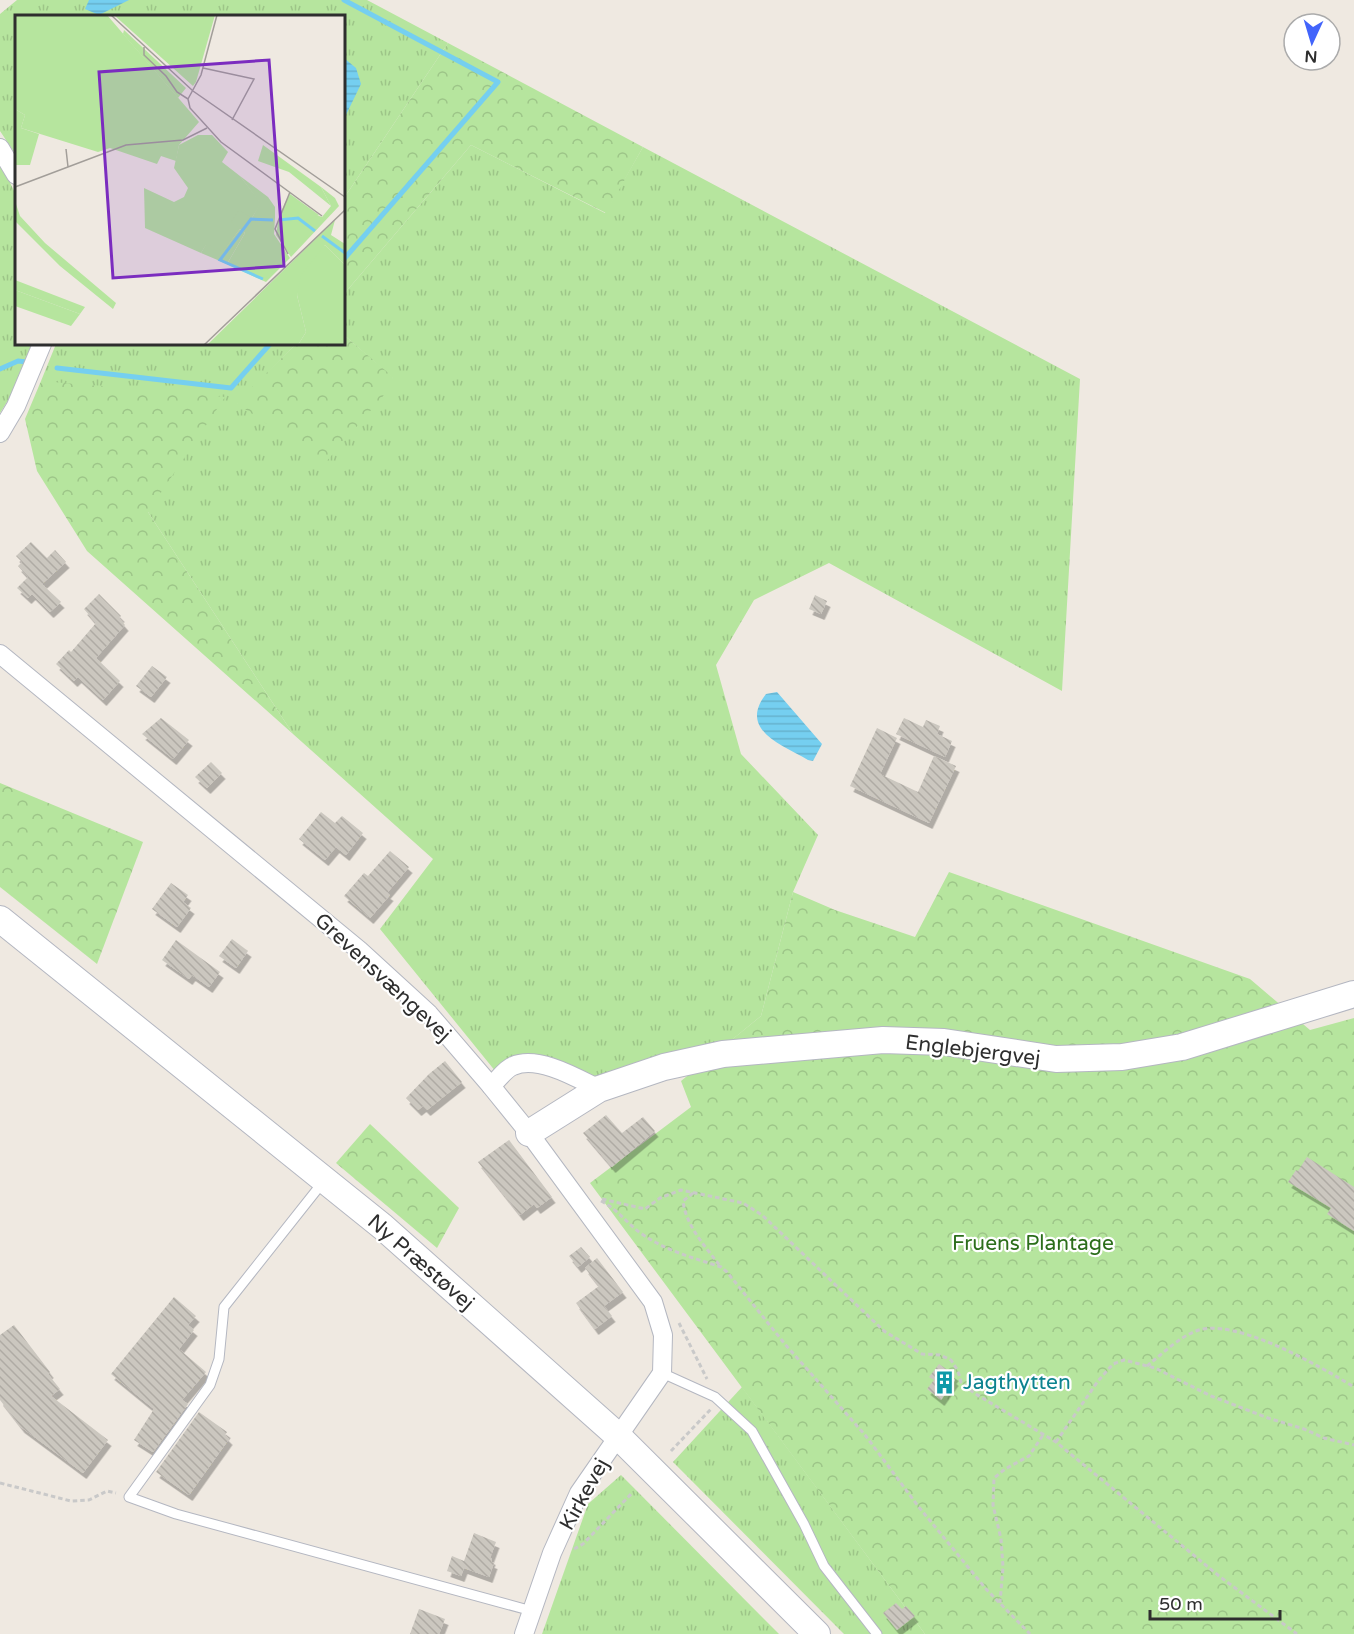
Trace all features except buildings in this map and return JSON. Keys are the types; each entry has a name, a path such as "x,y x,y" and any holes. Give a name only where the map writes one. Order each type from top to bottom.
{"street":[{"path":"0,148 15,173"},
{"path":"0,433 16,406 42,345"},
{"name":"Grevensvængevej","path":"0,654 359,950 429,1014 529,1133 653,1302 663,1335 662,1373"},
{"name":"Ny Præstøvej","path":"0,919 383,1227 618,1436 817,1634"},
{"name":"Englebjergvej","path":"529,1133 599,1089 664,1067 723,1054 883,1040 944,1042 1056,1059 1122,1057 1182,1047 1354,994"},
{"path":"491,1086 513,1066 535,1063 562,1071 599,1089"},
{"path":"618,1436 662,1373"},
{"name":"Kirkevej","path":"524,1634 552,1553 579,1493 618,1436"}],"lane":[{"path":"325,1180 224,1307 219,1359 210,1385 129,1497 176,1514 532,1611"},
{"path":"662,1373 716,1397 752,1431 804,1524 824,1566 877,1634"}],"path":[{"path":"721,1267 663,1247 639,1232 616,1208 601,1200 645,1209 660,1197 681,1190 743,1203 762,1215 884,1330 922,1354 940,1355 951,1360 958,1371 961,1382 990,1404 1056,1442 1219,1576 1297,1634"},
{"path":"693,1193 683,1201 684,1211 692,1227 721,1267 865,1435 986,1589 1030,1634"},
{"path":"1147,1366 1174,1344 1197,1330 1224,1329 1267,1341 1319,1365 1354,1387"},
{"path":"1056,1442 1098,1381 1113,1364 1124,1360 1147,1366 1211,1396 1268,1419 1296,1426 1324,1438 1354,1445"},
{"path":"1000,1603 1003,1567 1001,1539 993,1505 994,1478 1029,1456 1043,1435"},
{"path":"0,1483 71,1501 89,1500 107,1491 129,1497"},
{"name":"Kirkevej","path":"552,1553 568,1553 583,1544 632,1493"}],"green space":[{"path":"17,0 367,0 448,43 345,197 345,15 15,15 15,154 0,131 0,14"},
{"path":"448,43 643,147 606,213 471,145 345,293 345,197"},
{"path":"471,145 605,213 643,147 1080,379 1062,691 829,563 754,600 716,665 741,754 818,835 793,892 761,1016 728,1043 602,1081 540,1057 496,1072 380,929 433,859 293,734 148,512 41,381 56,345 295,345 237,404 393,378 345,336 345,293"},
{"path":"0,162 15,193 15,345 32,345 12,394 0,413"},
{"path":"345,336 393,377 391,387 325,463 236,403 295,345 345,345"},
{"path":"41,381 225,397 148,512 293,734 87,551 37,471 25,419"},
{"path":"0,783 143,842 97,964 0,887"},
{"name":"Fruens Plantage","path":"949,872 1250,979 1310,1030 1354,1018 1354,1634 925,1634 590,1183 691,1107 681,1081 761,1016 793,892 835,910 915,937"},
{"path":"370,1124 459,1208 437,1248 336,1163"},
{"path":"742,1387 925,1634 844,1634 673,1462"},
{"path":"621,1475 779,1634 542,1634 588,1504"}],"water":[{"path":"89,0 129,0 99,15 85,9"},
{"path":"345,59 356,68 361,84 345,117"},
{"path":"777,692 822,744 813,761 776,742 760,727 757,717 759,707 766,694"}],"waterway":[{"path":"344,0 498,82 345,258"},
{"path":"57,368 231,388 269,345"},
{"path":"0,369 18,361 27,362"}],"place":[{"name":"Jagthytten","path":"945,1382"}]}
